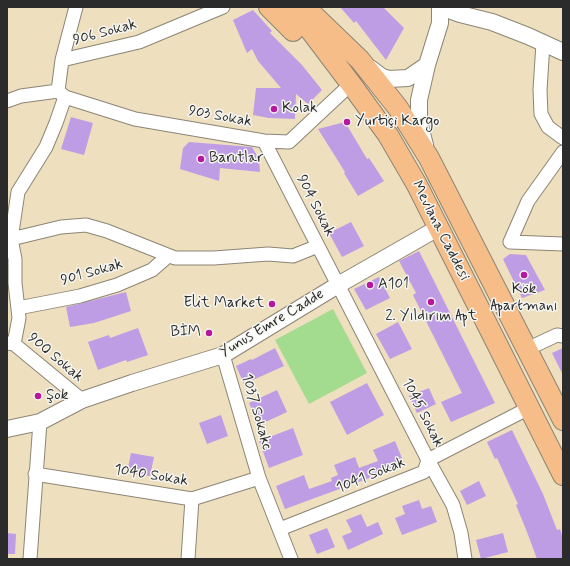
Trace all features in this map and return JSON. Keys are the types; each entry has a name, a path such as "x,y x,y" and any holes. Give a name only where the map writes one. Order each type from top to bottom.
{"main road":[{"path":"269,7 299,38 346,77"},
{"name":"Mevlana Caddesi","path":"287,7 311,31 388,135 417,185 563,475"},
{"name":"Mevlana Caddesi","path":"305,7 360,60 398,108 429,158 563,420"},
{"path":"323,7 360,60"}],"street":[{"path":"10,343 19,318 15,283 15,259 9,240 18,192 46,147 56,123 62,94 62,60 76,7"},
{"name":"906 Sokak","path":"62,60 139,42 223,7"},
{"path":"429,158 419,122 419,100 427,65 440,23 440,7"},
{"path":"445,7 454,12 492,22 563,52"},
{"path":"543,43 540,90 541,114 548,127 563,138"},
{"path":"360,60 382,77 389,80 408,78 427,65"},
{"name":"903 Sokak","path":"7,101 21,96 62,94 135,119 264,141 289,142 346,77"},
{"name":"904 Sokak","path":"264,141 338,285"},
{"path":"563,152 528,201 510,242 563,244"},
{"path":"9,240 61,227 86,225 106,231 175,258 214,258 268,254 293,256 318,246"},
{"name":"Yunus Emre Cadde","path":"7,429 40,422 82,400 223,355 338,285 438,228"},
{"name":"901 Sokak","path":"18,308 80,296 117,285 152,270 168,256"},
{"name":"1045 Sokak","path":"338,285 428,460 453,505 461,533 465,559"},
{"path":"527,349 557,335 563,336"},
{"name":"900 Sokak","path":"10,343 82,400"},
{"name":"1037 Sokakc","path":"223,355 259,478 291,559"},
{"name":"1041 Sokak","path":"280,529 424,472 428,460 529,408"},
{"path":"30,559 35,474 40,422"},
{"name":"1040 Sokak","path":"35,474 192,499 259,478"},
{"path":"188,559 192,499"}],"green space":[{"path":"333,309 367,373 309,404 275,340"}],"building":[{"path":"340,7 383,7 404,28 386,60 356,21 354,23"},
{"path":"253,10 272,31 270,33 302,65 322,90 308,104 296,94 295,119 269,118 253,115 256,88 281,88 258,61 252,49 247,53 233,20"},
{"path":"71,117 93,123 84,155 61,149"},
{"path":"345,122 367,159 369,158 384,181 358,196 318,129"},
{"path":"189,142 252,147 259,159 260,172 220,168 219,181 180,169 183,148"},
{"path":"351,222 364,246 342,257 329,233"},
{"path":"419,251 495,403 451,422 441,402 462,393 413,295 416,293 399,261"},
{"name":"Kök Apartmanı","path":"510,254 526,255 545,290 522,298 503,259"},
{"path":"379,277 390,298 366,310 354,289"},
{"path":"126,292 131,311 94,323 70,327 66,307"},
{"path":"398,322 412,349 390,359 376,334"},
{"path":"138,328 148,355 127,362 126,360 98,370 88,342 109,335 110,338"},
{"path":"275,348 284,366 244,384 236,366 251,359 252,360"},
{"path":"563,348 563,375 552,353"},
{"path":"367,383 384,415 347,435 330,402"},
{"path":"429,388 436,404 417,413 409,396"},
{"path":"277,390 287,412 259,425 249,403"},
{"path":"221,415 228,436 207,444 199,423"},
{"path":"293,428 303,455 269,468 259,441"},
{"path":"512,430 543,494 557,530 560,529 563,539 563,558 537,559 516,505 518,504 497,458 495,459 487,442"},
{"path":"395,441 404,463 372,475 372,477 285,509 276,486 304,475 309,489 332,481 331,478 338,475 334,465 355,457 359,468 378,461 373,450"},
{"path":"131,453 154,457 150,476 127,473"},
{"path":"479,481 486,496 467,505 460,491"},
{"path":"419,500 422,509 431,506 437,522 402,535 395,518 405,514 402,506"},
{"path":"361,514 367,527 378,522 383,534 348,550 342,536 352,532 346,520"},
{"path":"327,528 335,547 317,554 309,535"},
{"path":"7,533 16,534 15,554 7,554"},
{"path":"503,533 508,552 481,559 476,540"}],"place":[{"name":"Kolak","path":"274,109"},
{"name":"Yurtiçi Kargo","path":"347,122"},
{"name":"Barutlar","path":"201,159"},
{"name":"Kök Apartmanı","path":"524,275"},
{"name":"A101","path":"370,285"},
{"name":"2. Yıldırım Apt","path":"431,302"},
{"name":"Elit Market","path":"272,304"},
{"name":"BİM","path":"209,333"},
{"name":"Şok","path":"38,396"}]}
